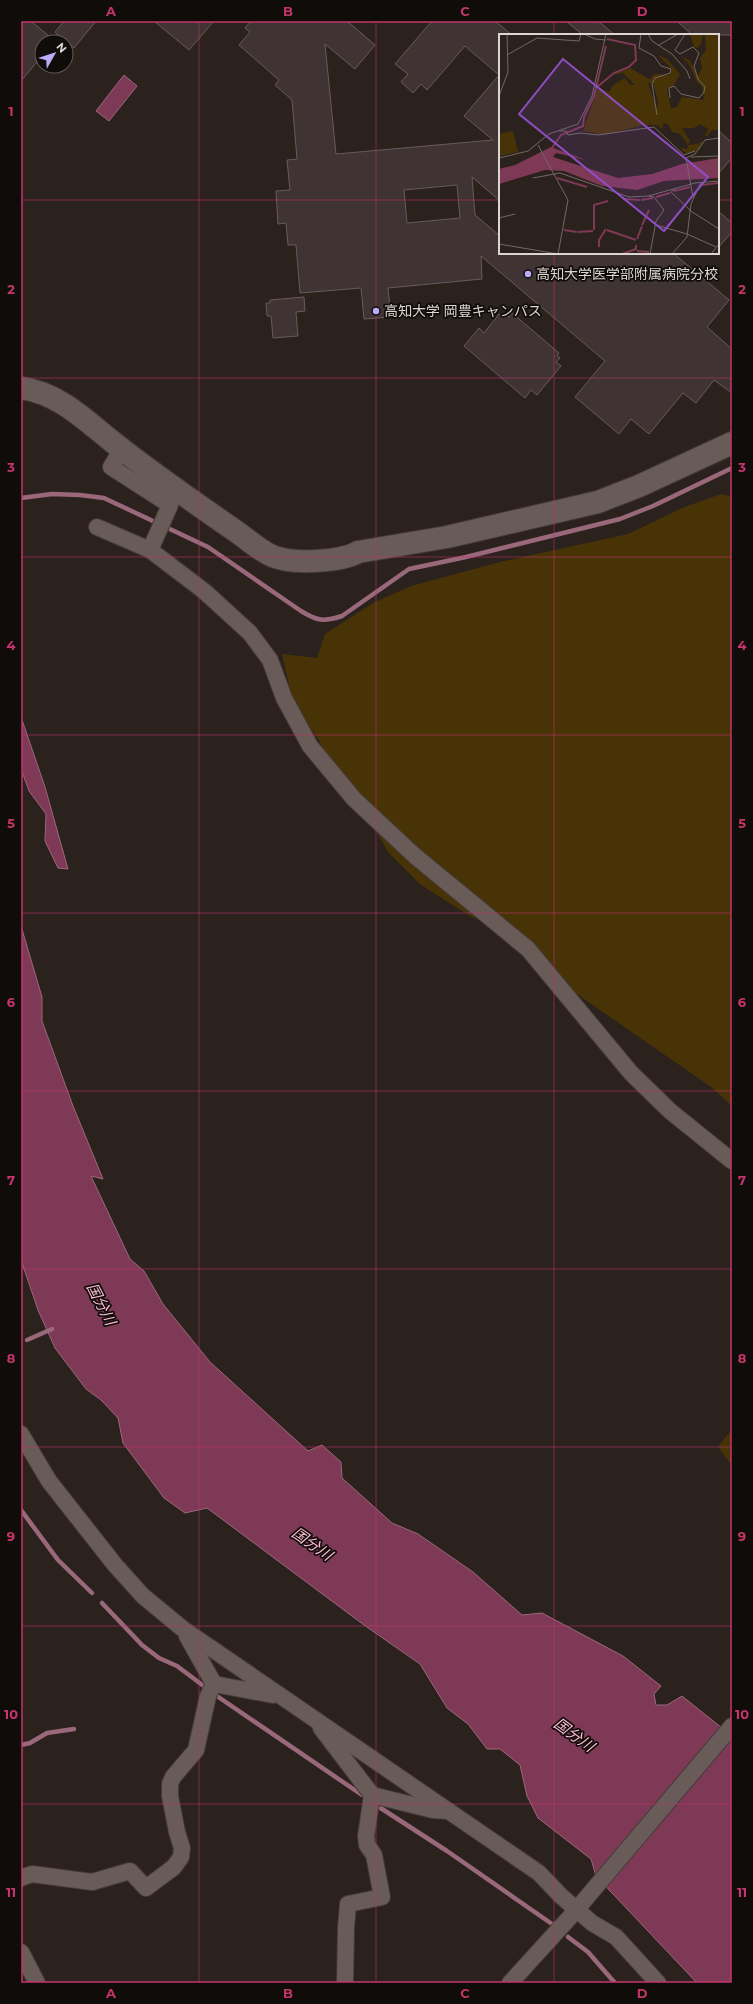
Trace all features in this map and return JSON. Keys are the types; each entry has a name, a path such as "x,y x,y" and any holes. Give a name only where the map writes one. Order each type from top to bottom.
{"street":[{"path":"21,388 35,390 62,402 122,449 205,510 274,557 309,561 349,557 358,552 447,537 598,502 638,486 732,443"},
{"path":"122,449 111,467 170,505 153,544"},
{"path":"97,527 153,544 250,632 270,660 284,698 310,746 354,799 416,856 528,950 631,1073 670,1111 732,1161"},
{"path":"21,1434 49,1481 115,1564 144,1596 183,1629 539,1873 580,1905 592,1923 616,1937 658,1983"},
{"path":"183,1629 214,1684 282,1697"},
{"path":"21,1878 32,1874 92,1882 124,1871 130,1871 146,1888 177,1864 181,1857 182,1848 171,1806 170,1784 173,1777 196,1750 208,1696 214,1684"},
{"path":"314,1719 372,1795 432,1810 450,1811"},
{"path":"510,1983 532,1961 732,1726"},
{"path":"345,1983 348,1904 382,1897 374,1855 367,1845 366,1836 372,1795"},
{"path":"21,1952 37,1983"}],"shaded area":[{"path":"721,494 732,497 732,1106 711,1087 564,985 499,929 470,916 421,885 388,852 365,811 336,774 319,740 294,707 282,654 317,658 325,634 373,603 411,586 504,561 628,534 682,508"},
{"path":"732,1429 732,1466 718,1447"}],"water":[{"path":"124,75 137,86 109,121 96,111"},
{"path":"21,717 45,787 68,869 58,868 45,841 46,814 29,791 21,769"},
{"name":"国分川","path":"21,926 42,997 42,1021 73,1106 103,1179 91,1176 130,1259 144,1271 163,1304 210,1362 308,1451 322,1445 341,1462 342,1478 392,1523 418,1534 473,1572 522,1615 542,1613 623,1656 661,1686 654,1694 656,1705 667,1705 682,1696 732,1736 732,1983 697,1983 596,1876 591,1859 538,1818 527,1796 520,1765 500,1749 487,1749 468,1724 447,1708 420,1664 364,1625 207,1508 185,1513 164,1498 123,1443 118,1418 101,1400 86,1389 55,1348 38,1310 21,1260"}],"building":[{"path":"21,21 31,21 46,34 34,34 34,66 21,81"},
{"path":"64,21 96,21 74,48 74,34 57,34 55,32"},
{"path":"154,21 214,21 189,50"},
{"path":"251,21 347,21 375,45 355,69 325,44 336,154 493,140 464,116 499,75 499,200 472,177 475,215 499,235 499,254 674,254 729,300 707,327 732,349 732,393 714,380 696,403 683,393 649,434 631,419 619,434 575,397 605,361 481,256 482,279 388,288 391,317 364,319 361,288 300,293 296,245 288,245 286,223 278,224 276,191 290,190 287,160 297,159 292,100 275,85 279,80 239,45 250,32 245,28","holes":["457,185 460,218 407,223 404,190"]},
{"path":"432,21 495,21 511,34 499,34 499,75 465,46 427,90 421,84 413,93 401,82 408,74 395,64"},
{"path":"566,21 598,21 614,34 582,34"},
{"path":"677,21 732,21 732,35 691,34"},
{"path":"719,131 732,143 732,158 719,173"},
{"path":"719,212 732,223 732,232 719,247"},
{"path":"304,297 305,311 296,312 298,336 273,338 271,316 267,316 266,303 270,303 270,300"},
{"path":"504,313 509,317 512,313 559,353 557,355 560,358 556,362 561,366 537,395 531,390 525,398 464,346 479,328 484,333 499,314 502,316"}],"waterway":[{"path":"21,498 52,494 104,498 208,547 301,611 316,619 325,620 342,616 409,569 466,557 620,519 653,506 732,468"},
{"path":"27,1340 52,1329"},
{"path":"21,1510 58,1560 92,1593"},
{"path":"102,1603 142,1645 159,1658 177,1666 205,1687"},
{"path":"214,1694 362,1795"},
{"path":"21,1745 30,1743 47,1733 74,1729"},
{"path":"376,1805 447,1851 552,1924"},
{"path":"568,1937 588,1952 615,1983"}],"place":[{"name":"高知大学医学部附属病院分校","path":"528,274"},
{"name":"高知大学 岡豊キャンパス","path":"376,311"}]}
